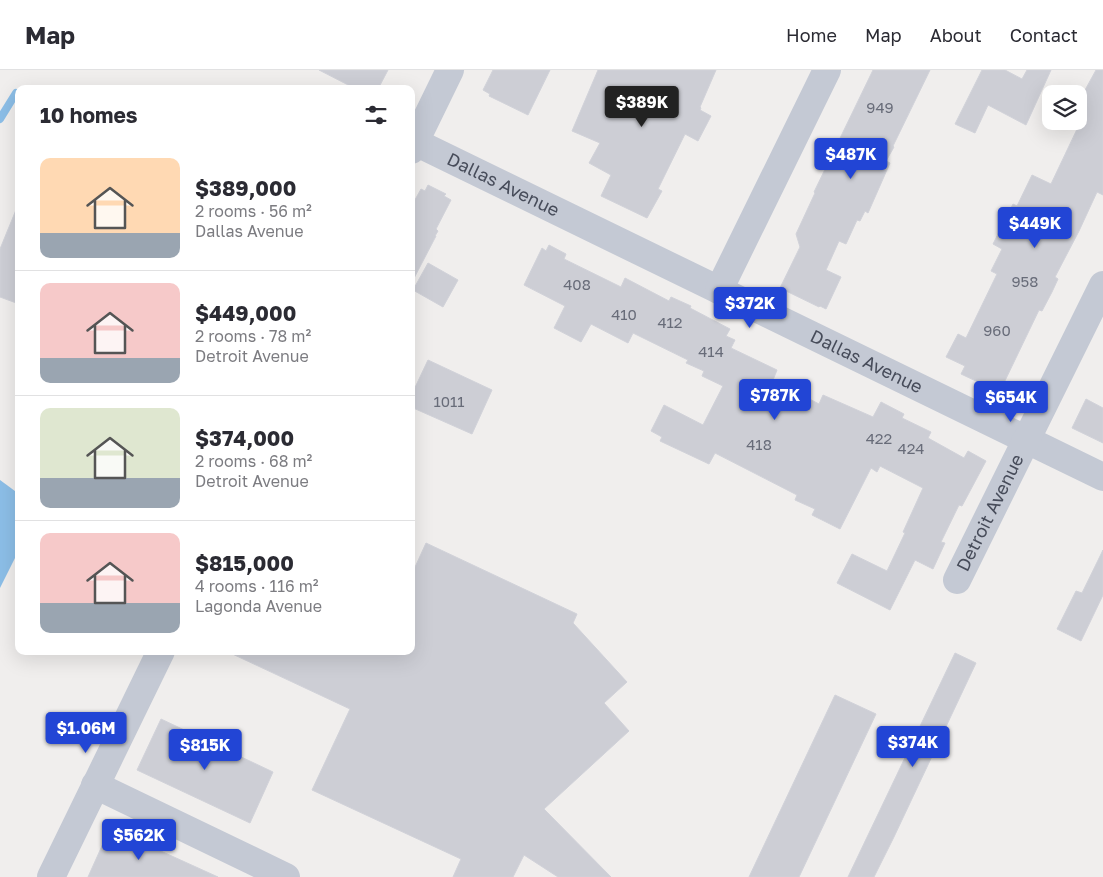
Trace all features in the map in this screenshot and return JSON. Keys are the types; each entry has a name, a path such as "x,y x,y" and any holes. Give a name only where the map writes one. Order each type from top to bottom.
{"street":[{"path":"415,142 450,70"},
{"path":"719,290 827,70"},
{"name":"Dallas Avenue","path":"415,147 719,290 1103,478"},
{"name":"Detroit Avenue","path":"957,580 1103,284"},
{"path":"51,877 159,655"},
{"path":"95,785 286,877"}],"water":[{"path":"0,480 15,491 15,558 0,588"}],"building":[{"path":"319,70 388,70 380,85 348,85"},
{"path":"493,70 550,70 528,115 489,96 490,94 483,90"},
{"path":"598,70 716,70 700,107 700,110 711,116 698,141 685,134 658,189 662,191 647,218 601,196 611,175 589,163 600,143 572,131"},
{"path":"873,70 930,70 886,161 890,163 868,213 865,211 860,221 857,220 846,244 839,241 826,270 841,277 826,309 780,288 800,247 796,234 814,192"},
{"path":"982,70 1005,70 1022,79 1027,70 1051,70 1044,85 1042,85 1042,90 1026,125 988,105 975,133 955,124"},
{"path":"1096,70 1103,70 1103,195 1097,192 1055,277 1058,279 1052,292 1042,311 1039,310 1002,387 995,384 993,389 961,374 965,366 946,357 958,334 966,338 997,274 991,271 1002,249 993,244 1013,204 1017,206 1032,175 1051,184 1077,130 1087,130 1087,86"},
{"path":"428,185 446,194 444,196 451,200 436,229 438,231 436,236 415,276 415,200 421,189 425,191"},
{"path":"15,212 15,303 0,297 0,249"},
{"path":"549,245 566,254 564,259 621,287 625,278 669,301 671,297 691,306 690,308 730,329 726,336 735,340 731,348 777,370 773,380 819,404 823,395 873,417 881,402 904,414 902,418 931,432 928,438 964,458 968,451 986,461 962,506 959,505 941,542 945,543 933,569 915,560 890,610 837,583 852,554 887,571 923,488 880,466 877,472 871,468 840,529 812,515 815,509 795,500 797,495 715,453 709,464 660,441 662,437 651,431 664,405 703,425 723,386 702,376 704,371 686,363 688,360 633,333 628,343 591,324 581,342 554,328 565,306 524,285 542,248 546,251"},
{"path":"428,263 458,280 443,307 415,291 415,286"},
{"path":"428,360 492,390 472,434 415,409 415,388"},
{"path":"1086,399 1103,408 1103,443 1072,428"},
{"path":"426,543 577,614 573,623 627,682 604,703 629,731 544,809 611,877 558,877 524,855 513,877 453,877 461,859 312,790 350,709 235,655 415,655 415,567"},
{"path":"1103,550 1103,595 1081,641 1057,629 1076,591 1082,593"},
{"path":"955,653 976,663 893,839 874,877 848,877"},
{"path":"835,695 876,714 799,877 749,877"},
{"path":"161,719 273,772 250,823 137,770"},
{"path":"110,828 218,877 88,877"}],"waterway":[{"path":"0,119 15,95"}]}
